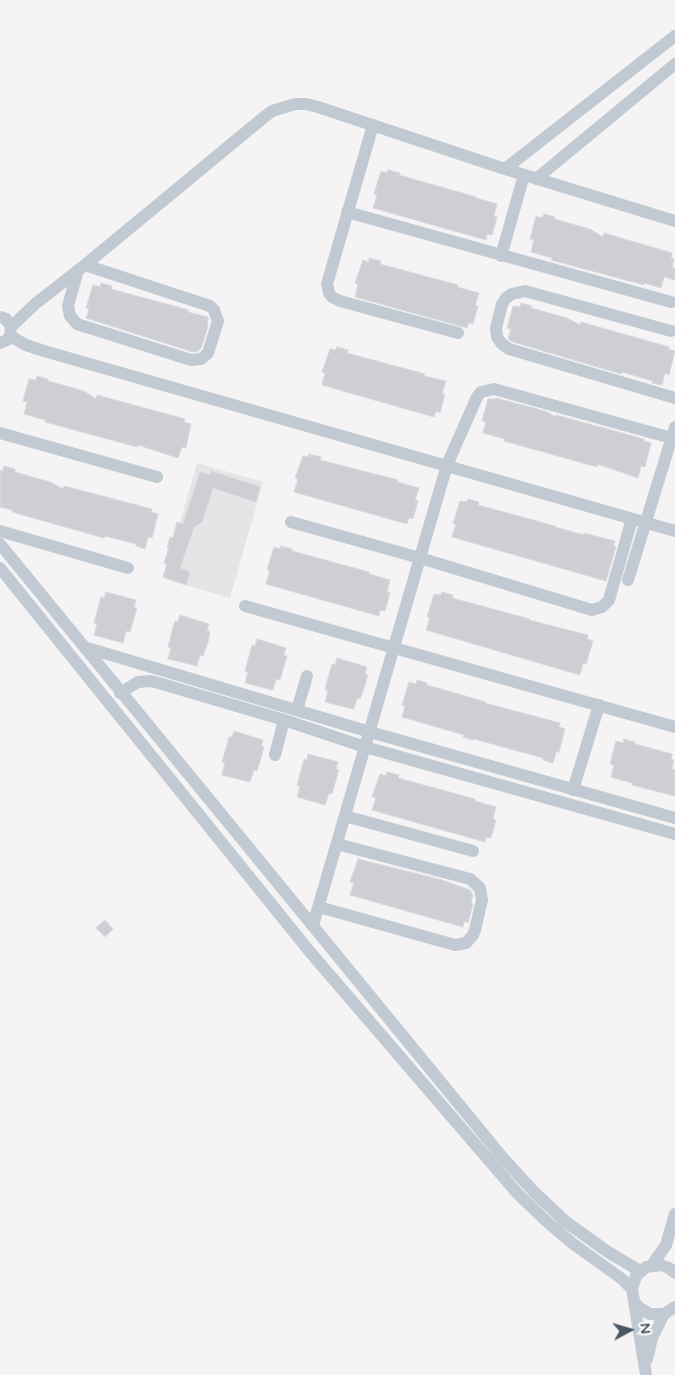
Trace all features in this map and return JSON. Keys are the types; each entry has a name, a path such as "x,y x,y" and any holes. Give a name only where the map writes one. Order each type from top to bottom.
{"street":[{"path":"505,169 675,36"},
{"path":"536,179 675,64"},
{"path":"7,336 35,304 82,268 272,111 294,104 306,104 372,124 536,179 675,221"},
{"path":"372,124 327,284 329,293 340,301 458,333"},
{"path":"501,256 524,175"},
{"path":"348,212 671,302"},
{"path":"82,268 210,306 214,310 218,321 208,353 201,359 191,360 77,324 70,316 68,306 82,268"},
{"path":"671,331 525,291 518,291 506,298 502,304 496,328 497,337 509,349 675,398"},
{"path":"1,317 35,304"},
{"path":"1,317 6,319 7,336"},
{"path":"7,336 44,352 675,531"},
{"path":"313,926 447,465 477,397 481,392 494,388 674,435 628,580"},
{"path":"0,432 158,476"},
{"path":"291,522 587,608 597,609 609,600 632,519"},
{"path":"0,531 128,568"},
{"path":"0,544 497,1151 534,1192 566,1222 608,1252 646,1268 661,1265 675,1273"},
{"path":"0,568 310,952 513,1188 545,1220 572,1243 622,1279 633,1295 638,1307 650,1314 671,1311"},
{"path":"245,606 675,727"},
{"path":"84,647 370,732 675,818"},
{"path":"297,710 307,676"},
{"path":"120,692 138,682 151,681 284,720 365,747 675,834"},
{"path":"573,790 599,705"},
{"path":"275,755 284,720"},
{"path":"345,816 472,851"},
{"path":"319,907 455,945 466,943 474,935 482,900 480,888 470,879 337,844"},
{"path":"646,1370 633,1295 633,1282 666,1244 675,1214"},
{"path":"646,1370 652,1338 671,1311"}],"shaded area":[{"path":"197,463 263,482 230,598 164,579"}],"building":[{"path":"388,170 497,204 494,216 497,217 492,235 487,234 486,240 373,208 377,195 374,194 381,171 387,173"},
{"path":"544,214 555,217 554,219 590,229 603,237 604,233 672,253 671,258 674,259 672,267 675,268 675,280 664,277 661,288 644,283 644,285 551,260 552,258 531,252 534,240 530,239 536,216 542,218"},
{"path":"369,258 381,261 380,264 458,285 457,287 479,293 475,305 478,306 473,324 469,323 467,328 355,297 358,284 355,283 363,260 369,262"},
{"path":"101,283 112,286 111,289 208,317 207,330 201,348 193,352 86,318 89,309 86,308 93,285 100,287"},
{"path":"521,303 532,306 531,308 567,318 580,325 581,322 669,347 668,349 675,351 669,375 665,373 662,385 652,383 653,381 622,372 621,374 513,342 508,339 511,329 507,328 513,306 520,307"},
{"path":"337,347 348,350 347,353 446,381 442,394 445,394 440,413 436,411 434,417 322,385 325,373 322,372 330,349 336,350"},
{"path":"37,376 84,391 96,399 97,395 185,419 184,422 191,424 186,448 182,447 178,458 138,445 137,447 45,422 45,420 24,414 27,402 23,401 29,379 36,380"},
{"path":"496,398 545,411 556,417 556,415 644,439 644,441 651,443 645,467 641,466 638,478 597,464 597,467 504,441 505,439 483,433 486,422 482,421 488,399"},
{"path":"309,454 321,457 320,460 398,480 397,482 419,488 415,500 418,501 413,519 409,518 407,524 294,492 298,479 295,478 303,456 309,457"},
{"path":"4,466 15,469 15,472 50,482 63,489 64,486 152,509 151,512 158,514 152,538 148,537 145,549 136,546 136,544 105,536 104,538 0,507 0,470 3,471"},
{"path":"211,471 260,487 256,502 213,488 202,522 194,527 180,568 190,572 186,585 163,577 167,564 164,563 169,548 167,548 170,537 173,538 177,522 183,524 200,472 210,475"},
{"path":"468,499 479,502 478,505 555,527 615,541 613,546 616,546 606,581 452,537 456,524 453,524 460,501 467,502"},
{"path":"281,546 390,580 387,592 390,593 385,611 380,610 379,616 266,584 270,571 267,570 274,547 280,549"},
{"path":"106,592 136,600 134,607 137,608 130,632 126,631 123,643 94,635 97,624 94,623 101,597 104,598"},
{"path":"442,592 453,595 452,598 588,635 587,639 593,641 586,664 583,663 580,675 426,630 430,618 427,617 434,594 441,595"},
{"path":"180,615 209,624 207,631 210,632 208,642 203,656 200,655 197,666 168,659 171,648 168,647 173,627 175,621 178,622"},
{"path":"257,639 286,648 284,655 287,656 280,680 276,679 273,690 245,683 248,672 245,671 252,645 255,646"},
{"path":"337,658 367,667 365,674 368,675 365,685 360,699 357,698 354,709 325,702 328,691 325,690 328,678 332,664 335,665"},
{"path":"417,680 427,683 427,685 485,703 560,723 559,727 565,729 559,752 556,752 553,763 543,760 543,758 473,740 463,737 464,735 402,717 405,706 402,705 409,682 416,684"},
{"path":"234,731 263,740 261,746 264,747 257,771 254,770 250,782 222,775 225,763 222,762 229,737 232,737"},
{"path":"624,739 672,754 671,759 674,760 672,769 675,770 675,796 632,785 632,783 611,777 614,765 610,764 616,741 623,743"},
{"path":"308,754 338,762 336,769 339,770 332,794 329,793 325,805 297,797 300,786 297,785 304,759 307,760"},
{"path":"387,772 399,775 398,778 475,799 475,801 496,807 493,819 496,820 491,838 486,837 485,842 372,810 376,798 372,797 380,774 386,776"},
{"path":"358,859 442,880 470,890 473,895 471,903 473,904 468,923 464,921 463,927 350,895 354,883 350,882"},
{"path":"105,920 113,929 105,937 96,928"}]}
